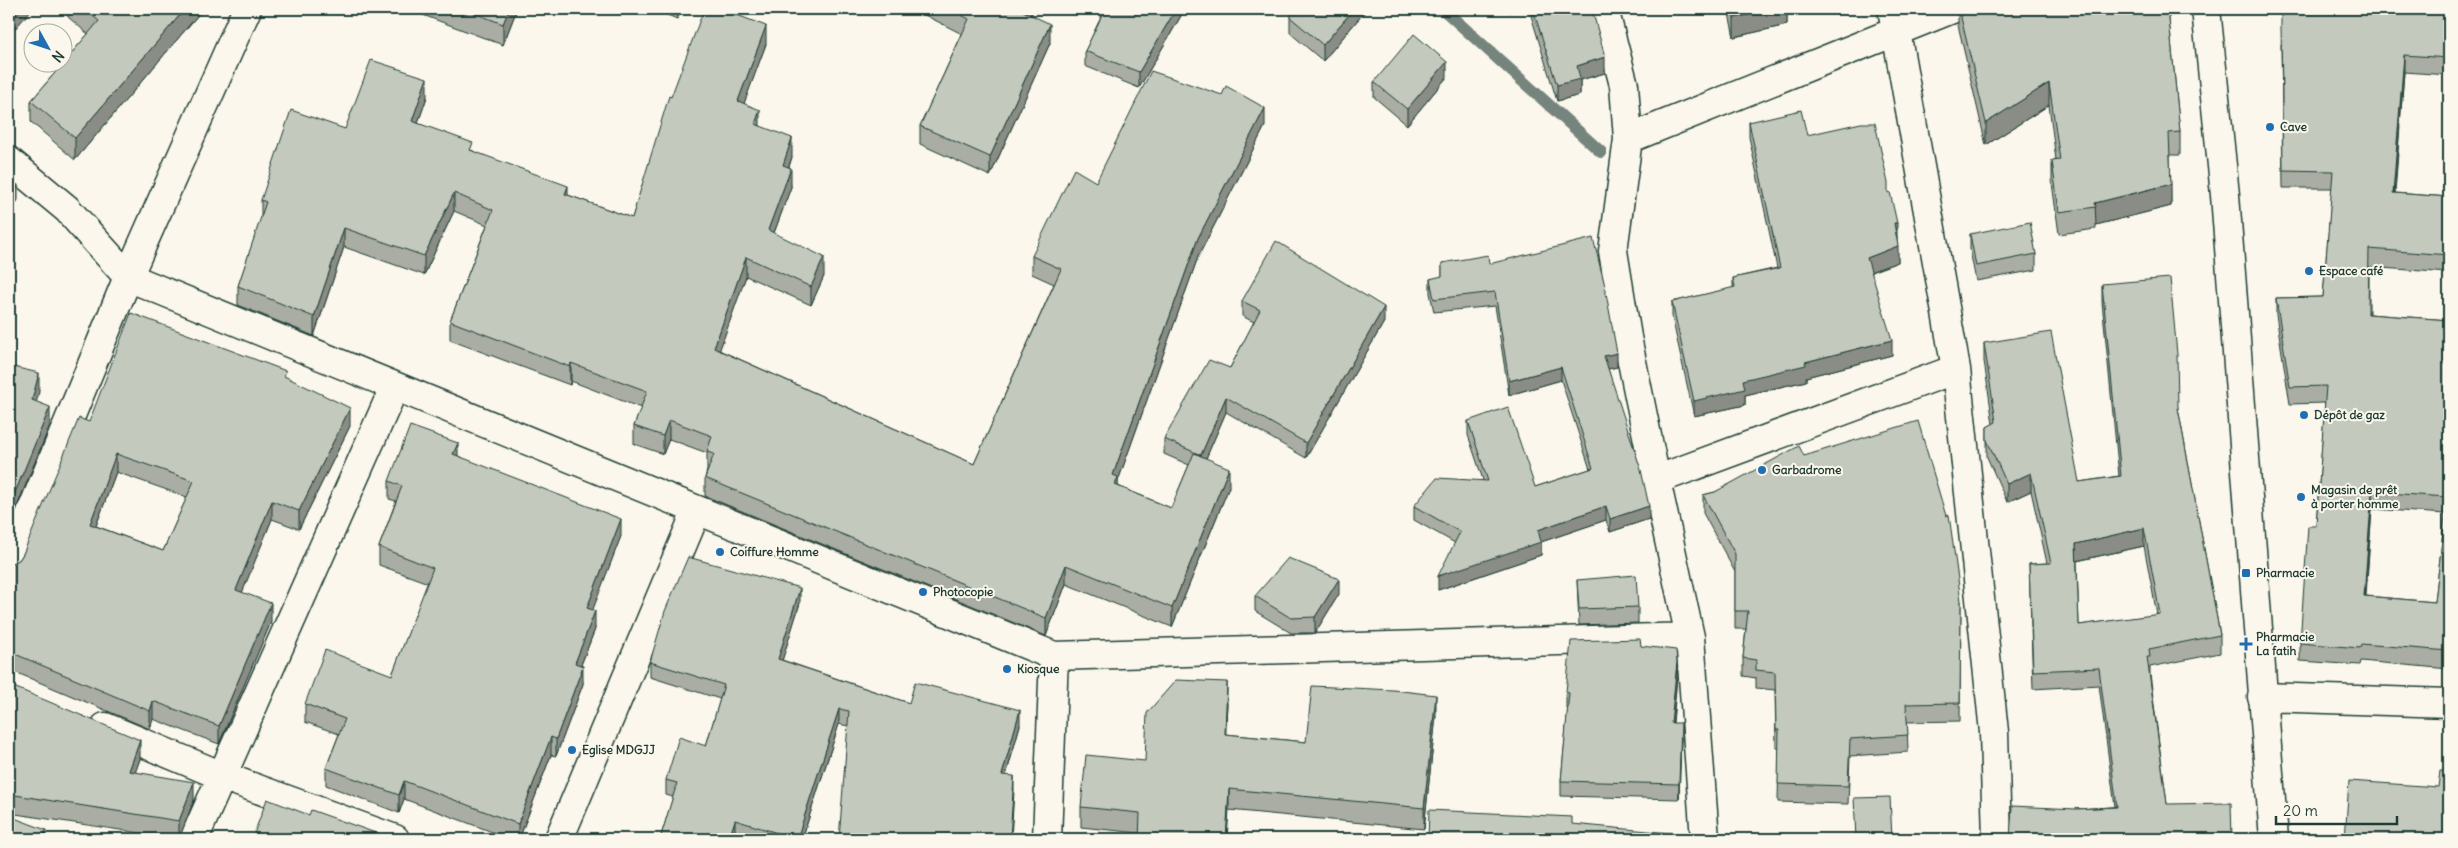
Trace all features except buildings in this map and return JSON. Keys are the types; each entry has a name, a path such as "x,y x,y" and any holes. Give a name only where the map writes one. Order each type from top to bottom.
{"street":[{"path":"9,566 128,277 247,9"},
{"path":"1604,9 1624,85 1628,139 1613,251 1627,337 1690,637 1705,839"},
{"path":"1628,139 1894,19 1952,9"},
{"path":"2206,9 2225,195 2274,839"},
{"path":"1894,19 1956,369 1994,732 1997,839"},
{"path":"9,161 67,209 128,277 394,388 1054,656 1690,637"},
{"path":"1656,480 1956,369"},
{"path":"194,839 394,388"},
{"path":"559,839 697,510"},
{"path":"1047,839 1054,656"},
{"path":"2262,697 2449,703"},
{"path":"80,717 222,776 395,839"}],"waterway":[{"path":"1443,9 1601,152"}],"place":[{"name":"Cave","path":"2270,127"},
{"name":"Espace café","path":"2309,271"},
{"name":"Dépôt de gaz","path":"2304,415"},
{"name":"Garbadrome","path":"1762,470"},
{"name":"Magasin de prêt à porter homme","path":"2301,497"},
{"name":"Coiffure Homme","path":"720,552"},
{"name":"Pharmacie","path":"2246,573"},
{"name":"Photocopie","path":"923,592"},
{"name":"Pharmacie La fatih","path":"2246,644"},
{"name":"Kiosque","path":"1007,669"},
{"name":"Eglise MDGJJ","path":"572,750"}]}
